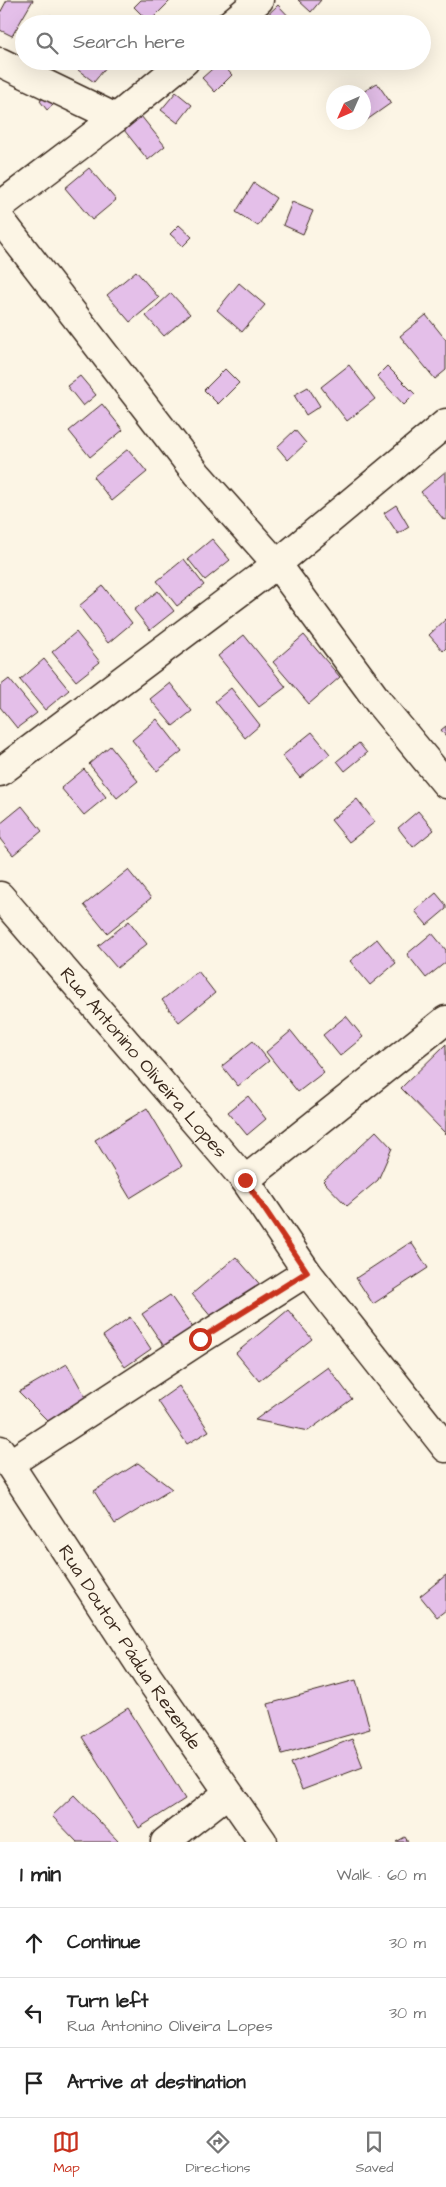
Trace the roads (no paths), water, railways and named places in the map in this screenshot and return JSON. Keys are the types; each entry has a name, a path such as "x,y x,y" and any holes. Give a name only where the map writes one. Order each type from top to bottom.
{"street":[{"path":"241,15 259,0"},
{"path":"0,62 15,69"},
{"path":"17,70 116,118"},
{"path":"0,206 116,118 174,70"},
{"path":"0,219 196,474 277,564 380,704 446,784"},
{"path":"0,772 277,564 446,423"},
{"name":"Rua Antonino Oliveira Lopes","path":"0,896 245,1180 307,1272 446,1448"},
{"path":"245,1180 446,1020"},
{"path":"5,1457 307,1272"},
{"name":"Rua Doutor Pádua Rezende","path":"5,1457 148,1677 263,1842"},
{"path":"165,1842 228,1793"}]}
